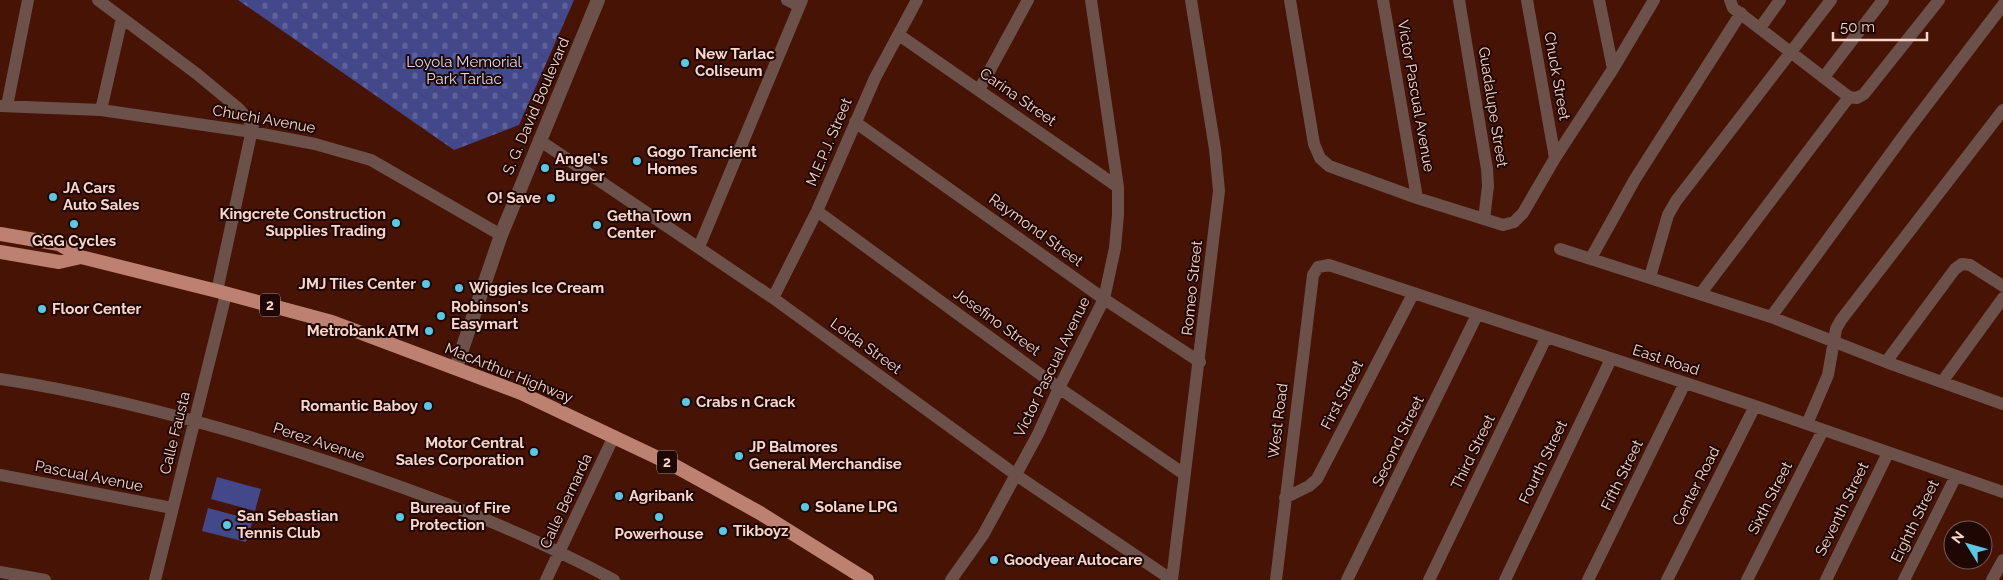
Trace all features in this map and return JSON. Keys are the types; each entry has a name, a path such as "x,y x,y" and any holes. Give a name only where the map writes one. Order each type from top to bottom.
{"highway":[{"name":"MacArthur Highway","path":"0,234 59,244 81,257 332,322 456,367 521,393 674,466 760,513 867,580"},
{"name":"MacArthur Highway","path":"0,252 59,262 81,257"}],"street":[{"path":"4,106 28,0"},
{"path":"98,0 238,108 253,125 252,132"},
{"name":"S. G. David Boulevard","path":"456,367 501,235 598,0"},
{"name":"M.E.P.J. Street","path":"773,298 817,211 875,78 917,0"},
{"path":"979,90 1028,0"},
{"name":"Victor Pascual Avenue","path":"951,580 983,535 1016,475 1104,299 1115,248 1118,187 1091,0"},
{"name":"Romeo Street","path":"1172,580 1184,474 1200,362 1219,191 1215,149 1191,0"},
{"path":"1290,0 1314,144 1320,158 1329,166 1417,198 1503,225 1514,222 1524,213 1555,158 1613,69 1654,0"},
{"name":"Victor Pascual Avenue","path":"1383,0 1417,198"},
{"name":"Guadalupe Street","path":"1459,0 1487,169 1488,186 1484,219"},
{"name":"Chuck Street","path":"1527,0 1555,158"},
{"path":"1599,0 1613,69"},
{"path":"1730,0 1733,8 1849,97 1857,98 1864,94 1938,0"},
{"path":"1760,28 1780,0"},
{"path":"1650,277 1668,215 1676,201 1831,0"},
{"path":"1824,77 1883,0"},
{"path":"699,247 796,2"},
{"path":"1771,317 1907,131 2003,6"},
{"path":"1591,258 1635,179 1741,13"},
{"path":"101,110 122,18"},
{"name":"Carina Street","path":"899,34 1118,187"},
{"path":"1701,293 1849,97"},
{"name":"Chuchi Avenue","path":"4,106 101,110 252,132 315,144 370,160 501,235"},
{"path":"1807,424 1828,375 1833,341 1841,320 2003,110"},
{"name":"Raymond Street","path":"855,122 1104,299 1200,362"},
{"name":"Calle Fausta","path":"155,580 195,420 222,292 252,132"},
{"name":"Loida Street","path":"539,140 773,298 1016,475 1172,580"},
{"name":"Josefino Street","path":"817,211 1059,388 1184,474"},
{"path":"1560,249 1701,293 1771,317 1942,382 2001,399"},
{"path":"1886,362 1955,269 1962,264 1970,265 2003,286"},
{"name":"East Road","path":"1318,267 1329,265 1754,406 2003,492"},
{"name":"West Road","path":"1276,580 1313,275 1318,267"},
{"name":"First Street","path":"1285,498 1309,486 1316,479 1413,294"},
{"path":"1942,382 2003,298"},
{"name":"Second Street","path":"1347,580 1477,315"},
{"name":"Third Street","path":"1429,580 1546,338"},
{"name":"Fourth Street","path":"1505,580 1611,359"},
{"name":"Perez Avenue","path":"0,379 117,402 195,420 290,449 403,486 456,506 561,551 614,580"},
{"name":"Fifth Street","path":"1588,580 1686,384"},
{"name":"Center Road","path":"1667,580 1754,406"},
{"name":"Sixth Street","path":"1747,580 1823,430"},
{"name":"Calle Bernarda","path":"546,580 614,436"},
{"name":"Seventh Street","path":"1826,580 1888,453"},
{"name":"Pascual Avenue","path":"0,475 172,508"},
{"name":"Eighth Street","path":"1904,580 1956,476"},
{"path":"1992,580 2003,560"},
{"path":"0,572 45,580"}],"green space":[{"name":"Loyola Memorial Park Tarlac","path":"238,0 574,0 519,125 454,150"},
{"name":"San Sebastian Tennis Club","path":"217,477 261,489 255,511 211,499"},
{"name":"San Sebastian Tennis Club","path":"208,508 253,520 246,542 202,531"}],"place":[{"name":"New Tarlac Coliseum","path":"685,63"},
{"name":"Gogo Trancient Homes","path":"637,161"},
{"name":"Angel's Burger","path":"545,168"},
{"name":"JA Cars Auto Sales","path":"53,197"},
{"name":"O! Save","path":"551,198"},
{"name":"Kingcrete Construction Supplies Trading","path":"396,223"},
{"name":"GGG Cycles","path":"74,224"},
{"name":"Getha Town Center","path":"597,225"},
{"name":"JMJ Tiles Center","path":"426,284"},
{"name":"Wiggies Ice Cream","path":"459,288"},
{"name":"Floor Center","path":"42,309"},
{"name":"Robinson's Easymart","path":"441,316"},
{"name":"Metrobank ATM","path":"429,331"},
{"name":"Crabs n Crack","path":"686,402"},
{"name":"Romantic Baboy","path":"428,406"},
{"name":"Motor Central Sales Corporation","path":"534,452"},
{"name":"JP Balmores General Merchandise","path":"739,456"},
{"name":"Agribank","path":"619,496"},
{"name":"Solane LPG","path":"805,507"},
{"name":"Bureau of Fire Protection","path":"400,517"},
{"name":"Powerhouse","path":"659,517"},
{"name":"San Sebastian Tennis Club","path":"227,525"},
{"name":"Tikboyz","path":"723,531"},
{"name":"Goodyear Autocare","path":"994,560"}]}
